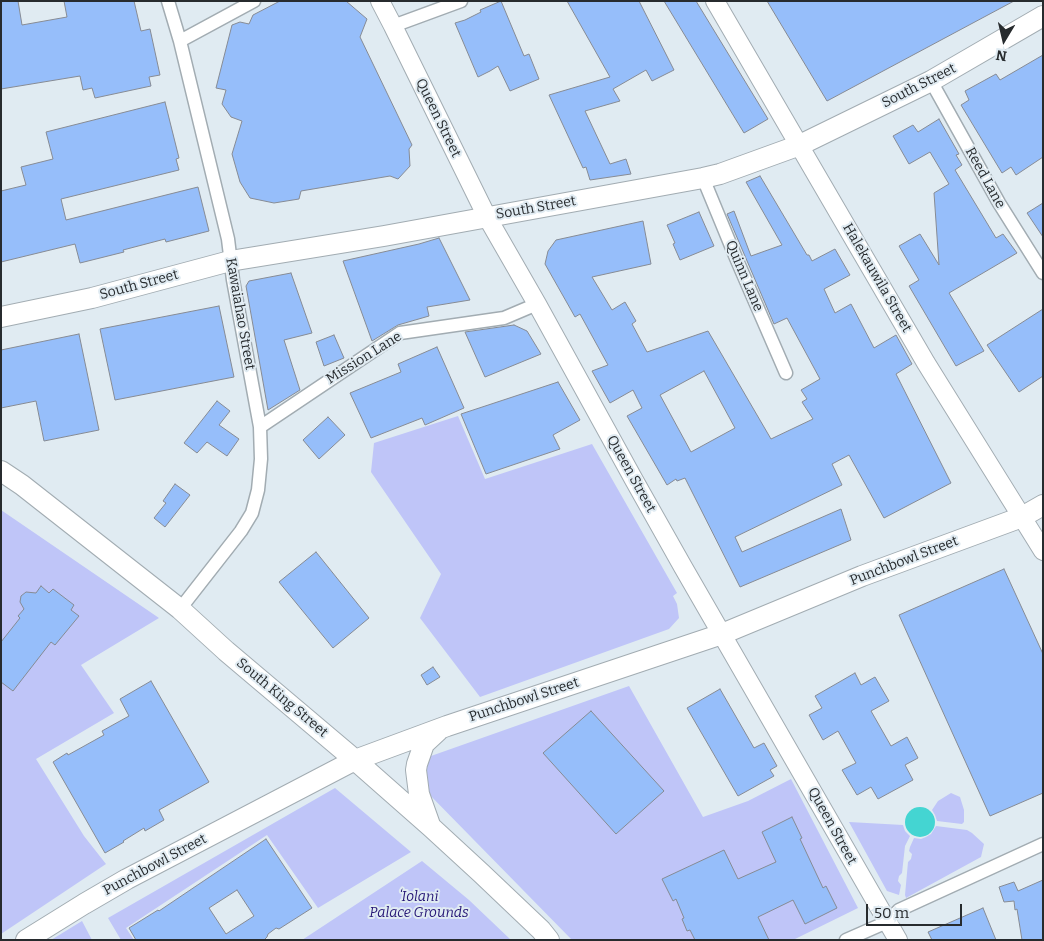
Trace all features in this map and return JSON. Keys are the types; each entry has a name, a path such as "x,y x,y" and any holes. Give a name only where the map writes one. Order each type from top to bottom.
{"main road":[{"name":"South Street","path":"1,317 92,298 230,261 384,236 720,174 800,145 931,81 1043,16"},
{"name":"South King Street","path":"1,471 22,485 180,610 431,827 550,940"},
{"name":"Punchbowl Street","path":"26,940 127,879 355,760 442,728 722,634 862,576 1022,517 1043,506"},
{"path":"431,827 419,794 416,770 424,744 442,728"}],"street":[{"name":"Kawaiahao Street","path":"168,1 180,41 228,239 230,261 260,427 261,459 258,490 252,512 240,531 180,610"},
{"path":"180,41 254,1"},
{"name":"Queen Street","path":"380,1 486,217 537,304 638,488 898,940"},
{"path":"393,26 462,1"},
{"name":"Halekauwila Street","path":"715,1 926,363 1043,551"},
{"name":"Reed Lane","path":"931,81 999,203 1043,273"},
{"name":"Quinn Lane","path":"704,178 736,258 786,373"},
{"name":"Mission Lane","path":"260,427 400,333 504,318 537,304"},
{"path":"846,940 887,922 899,910 1043,844"}],"green space":[{"path":"458,416 485,479 592,444 677,593 673,596 677,604 679,618 669,629 480,697 420,618 441,574 371,472 374,443"},
{"path":"1,510 159,618 81,665 114,713 36,759 84,836 106,864 1,934"},
{"path":"629,686 703,817 748,801 791,779 858,908 793,940 572,940 422,787 421,770 431,756"},
{"path":"335,788 411,852 318,908 267,835 126,928 134,940 121,940 108,918"},
{"path":"951,793 960,797 964,810 964,822 962,824 937,821 932,810 938,801"},
{"path":"849,822 903,825 905,831 910,836 905,846 902,873 898,881 901,885 899,895 887,891"},
{"path":"936,826 967,830 972,833 984,844 981,857 906,898 908,862 912,854 909,851 910,847 914,838 921,839 926,837 931,834"},
{"name":"ʻIolani Palace Grounds","path":"422,861 469,900 511,940 302,940"},
{"path":"82,921 92,940 51,940"}],"shaded area":[{"path":"920,807 926,808 934,816 934,828 926,836 920,837 914,836 906,828 905,822 906,816 914,808"}],"building":[{"path":"1,1 18,1 22,25 67,17 64,1 134,1 141,31 150,29 160,75 149,77 151,86 95,98 92,88 83,90 80,76 1,89"},
{"path":"280,1 346,1 367,19 360,37 412,145 409,149 410,166 398,179 390,176 301,191 299,199 274,203 250,198 240,182 232,154 242,121 231,117 222,104 226,90 216,88 232,25 240,22 249,24 253,15"},
{"path":"501,1 524,56 529,54 539,79 510,91 498,66 478,77 455,23 465,20 481,12 480,10"},
{"path":"567,1 639,1 674,70 652,81 646,70 613,89 620,101 585,111 610,164 626,159 631,174 590,180 586,167 583,168 549,95 610,77"},
{"path":"664,1 696,1 768,119 744,133"},
{"path":"767,1 1014,1 827,101"},
{"path":"1043,55 1043,157 1016,175 1011,167 1002,173 961,105 969,100 965,91 996,74 1000,80"},
{"path":"165,102 179,158 176,159 179,170 61,199 66,220 198,187 209,231 166,242 165,239 80,263 75,244 1,262 1,191 26,185 21,167 53,159 46,132"},
{"path":"939,119 959,154 956,155 962,165 955,170 996,238 1003,234 1017,253 949,293 984,351 956,366 909,286 919,280 899,246 920,234 939,265 934,193 949,184 930,152 909,164 893,136 913,125 918,132"},
{"path":"760,176 812,261 835,249 850,275 824,289 835,313 851,304 874,348 896,335 912,364 896,374 951,483 884,518 849,455 832,464 842,485 735,537 742,552 841,509 851,540 740,587 685,478 677,481 676,479 667,485 627,416 642,408 633,390 610,403 592,371 608,365 580,314 575,317 545,264 548,251 556,240 643,221 651,264 592,277 612,310 625,302 636,321 632,324 647,352 708,331 771,439 813,419 802,402 807,399 801,390 820,379 787,318 774,324 727,214 734,211 751,256 782,245 746,182","holes":["704,371 735,428 691,452 660,395"]},
{"path":"1043,203 1043,237 1027,213"},
{"path":"699,212 714,246 680,260 667,225"},
{"path":"439,238 470,300 427,307 429,316 398,325 372,341 343,261"},
{"path":"291,273 312,333 284,340 300,390 268,410 246,286 249,281"},
{"path":"219,306 234,377 115,400 100,329"},
{"path":"1043,309 1043,376 1019,392 987,345"},
{"path":"514,325 527,331 541,354 485,377 465,332"},
{"path":"79,334 99,430 44,441 36,401 1,408 1,350"},
{"path":"334,335 344,358 324,366 316,342"},
{"path":"437,347 464,408 425,425 422,418 371,438 350,393 401,372 398,364"},
{"path":"558,382 580,420 553,435 560,449 486,474 461,414"},
{"path":"217,401 230,411 219,425 239,439 227,456 207,442 197,453 184,443"},
{"path":"328,417 345,435 319,459 303,440"},
{"path":"175,484 190,495 165,527 154,518 166,503 163,501"},
{"path":"316,552 369,618 333,648 279,582"},
{"path":"1004,569 1043,654 1043,793 990,816 899,615"},
{"path":"41,586 49,593 53,589 74,605 71,610 79,616 55,645 51,642 13,691 1,682 1,642 20,618 18,616 24,609 20,602 21,596 26,592 36,593"},
{"path":"433,667 440,677 427,685 421,675"},
{"path":"855,673 861,685 875,677 889,701 871,711 891,746 907,737 918,758 905,765 913,780 878,799 871,787 857,795 842,770 856,763 838,731 823,740 809,715 822,708 815,696"},
{"path":"151,681 209,782 159,810 164,820 145,831 144,828 105,853 53,762 104,735 102,731 129,716 120,699"},
{"path":"720,689 754,748 764,743 777,766 770,770 774,776 738,796 687,708"},
{"path":"591,711 664,791 616,834 543,753"},
{"path":"792,817 823,888 826,886 837,908 805,924 793,900 758,917 769,940 695,940 690,930 687,931 676,899 673,901 662,879 724,850 738,879 776,862 762,832"},
{"path":"266,839 312,908 279,929 276,928 264,940 136,940 129,928 159,911","holes":["237,890 254,916 226,934 209,908"]},
{"path":"1043,880 1043,940 1022,940 1014,901 1004,902 999,887 1014,882 1018,891"},
{"path":"983,908 996,940 932,940 928,932"}]}
